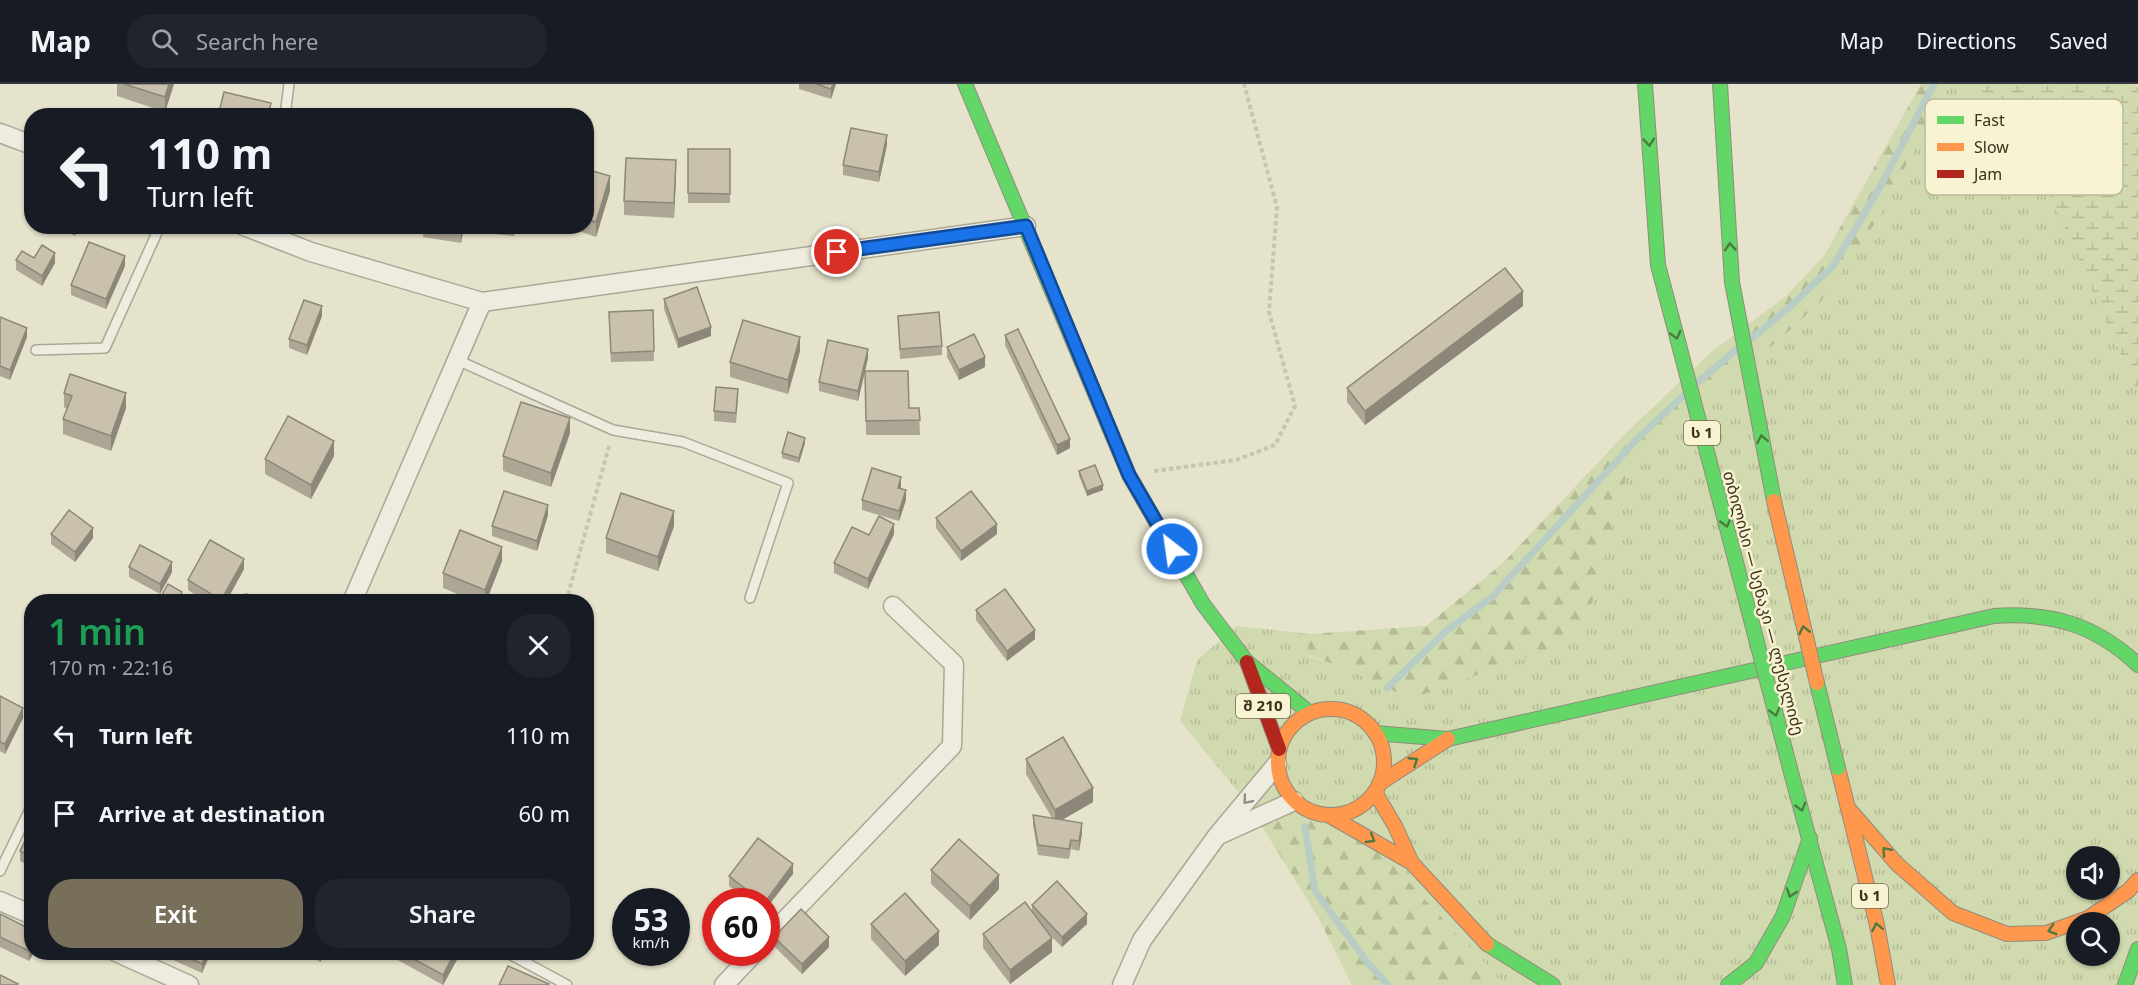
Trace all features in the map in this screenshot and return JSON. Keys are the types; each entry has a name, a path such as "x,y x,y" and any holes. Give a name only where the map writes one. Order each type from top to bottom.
{"main road":[{"name":"შ 210","path":"965,84 1129,475 1203,604 1247,662 1310,713"},
{"name":"თბილისი — სენაკი — ლესელიძე","path":"1645,84 1658,265 1810,838 1839,950 1845,985"},
{"name":"თბილისი — სენაკი — ლესელიძე","path":"1720,84 1732,282 1778,521 1877,925 1888,985"},
{"path":"1375,733 1448,739 1995,616 2041,615 2082,626 2124,650 2138,665"},
{"name":"შ 210","path":"1247,662 1278,757"},
{"path":"1412,863 1378,788 1384,770 1384,757 1375,733 1362,719 1346,711 1321,710 1310,713 1290,727 1278,757 1282,785 1294,801 1310,812 1330,816 1412,863 1528,985"},
{"path":"1330,816 1355,810 1378,788 1448,739"},
{"path":"1849,809 1897,864 1953,913 2007,934 2046,933 2088,918 2128,891 2138,880"},
{"path":"1728,985 1756,963 1783,916 1810,838"},
{"path":"1487,944 1553,985"},
{"path":"2125,985 2138,949"}],"street":[{"path":"0,133 24,142"},
{"path":"278,234 311,252 482,302 1026,226"},
{"path":"355,594 482,302"},
{"path":"780,925 952,746 954,664 893,606"},
{"path":"1122,985 1142,940 1217,836 1278,757"},
{"path":"1217,836 1294,801"},
{"path":"0,901 24,912"},
{"path":"134,960 189,985"},
{"path":"724,985 742,966"}],"lane":[{"path":"286,108 289,84"},
{"path":"36,350 105,348 156,234"},
{"path":"457,360 613,430 683,442 788,483 750,598"},
{"path":"0,871 24,822"},
{"path":"521,960 567,985"}],"path":[{"path":"1129,475 1236,460 1275,445 1295,406 1269,312 1277,207 1244,84"},
{"path":"568,594 613,430"}],"green space":[{"path":"1921,84 1950,84 1942,99 1925,99 1925,130 1875,223 1822,300 1777,342 1720,383 1627,474 1589,614 1565,643 1411,699 1348,669 1307,655 1310,634 1426,626 1503,563 1625,434 1711,352 1785,297 1824,256"},
{"path":"1950,84 2134,84 2138,88 2138,985 1504,985 1384,855 1336,825 1248,804 1180,721 1197,660 1237,626 1310,634 1307,656 1348,669 1411,699 1442,687 1589,614 1627,474 1720,383 1777,342 1875,223 1925,130 1925,195 2123,195 2123,99 1942,99"},
{"path":"1970,84 2134,84 2138,88 2138,394 2050,195 2123,195 2123,99 1981,99"},
{"path":"1248,804 1336,825 1384,855 1504,985 1352,985 1318,917"}],"building":[{"path":"124,84 169,84 165,97"},
{"path":"816,84 833,84 831,89"},
{"path":"224,92 271,103 270,108 220,108"},
{"path":"851,128 887,135 879,172 843,165"},
{"path":"688,149 730,149 730,194 688,193"},
{"path":"626,158 676,160 674,203 624,201"},
{"path":"594,171 610,176 596,222 594,221"},
{"path":"89,242 125,256 106,299 71,285"},
{"path":"42,245 55,253 42,276 16,260 22,251 34,258"},
{"path":"1505,268 1523,291 1365,411 1347,388"},
{"path":"697,287 711,327 678,339 664,299"},
{"path":"304,300 322,306 307,345 289,339"},
{"path":"653,310 654,351 611,353 609,312"},
{"path":"939,312 942,346 900,349 898,316"},
{"path":"0,317 27,328 10,370 0,366"},
{"path":"743,320 800,337 788,380 730,362"},
{"path":"1018,329 1070,439 1057,445 1005,335"},
{"path":"974,334 985,357 959,370 947,347"},
{"path":"828,340 868,349 858,391 819,382"},
{"path":"865,371 908,371 909,408 919,408 920,420 866,421"},
{"path":"70,374 126,393 111,436 63,419 72,396 64,393"},
{"path":"716,387 738,389 736,413 714,411"},
{"path":"521,402 570,418 551,473 503,456"},
{"path":"288,416 334,441 311,485 265,459"},
{"path":"788,432 805,438 799,458 782,453"},
{"path":"1095,465 1103,485 1087,491 1079,471"},
{"path":"872,468 901,477 898,488 906,490 899,511 862,500"},
{"path":"504,491 548,505 537,541 492,526"},
{"path":"971,491 997,524 961,551 936,518"},
{"path":"621,493 674,511 658,557 606,538"},
{"path":"69,510 93,528 75,552 51,534"},
{"path":"879,516 894,524 868,579 834,563 852,527 869,535"},
{"path":"460,530 502,547 485,590 443,573"},
{"path":"210,540 244,559 224,594 211,594 188,580"},
{"path":"140,545 172,562 160,584 129,567"},
{"path":"168,584 182,592 181,594 162,594"},
{"path":"1005,589 1035,630 1007,651 976,610"},
{"path":"0,696 23,708 5,744 0,742"},
{"path":"1063,737 1093,788 1055,810 1026,759"},
{"path":"1033,815 1082,823 1079,841 1071,840 1069,849 1038,845"},
{"path":"758,838 793,864 775,888 745,888 729,876"},
{"path":"959,839 999,875 970,906 931,870"},
{"path":"1057,881 1087,914 1062,937 1032,905"},
{"path":"905,893 939,931 905,961 871,924"},
{"path":"1025,902 1052,938 1010,970 983,934"},
{"path":"801,909 829,937 802,964 780,943 780,931"},
{"path":"0,914 24,926 24,949 0,937"},
{"path":"416,960 451,960 443,975"},
{"path":"508,966 549,984 499,985"},
{"path":"0,975 18,984 0,985"}],"waterway":[{"path":"1926,99 1934,84"},
{"path":"1752,338 1784,312 1833,266 1879,189 1925,101"},
{"path":"1698,382 1736,350"},
{"path":"1387,688 1445,632 1492,597 1638,438 1684,395"},
{"path":"1305,827 1315,891 1367,962 1388,985"}],"traffic: fast":[{"path":"965,84 1129,475 1203,604 1247,662 1310,713"},
{"path":"1645,84 1658,265 1792,776"},
{"path":"1720,84 1732,282 1774,501"},
{"path":"1375,733 1448,739 1994,616 2035,616 2072,624 2106,640 2138,665"},
{"path":"1817,683 1838,768"},
{"path":"1792,776 1839,949 1845,985"},
{"path":"1728,985 1756,963 1783,916 1810,838"},
{"path":"1487,944 1553,985"},
{"path":"2125,985 2138,949"}],"traffic: slow":[{"path":"1774,501 1817,683"},
{"path":"1331,709 1351,713 1369,724 1380,742 1384,762 1380,782 1369,800 1351,811 1331,815 1311,811 1293,800 1282,782 1278,762 1282,742 1293,724 1311,713 1331,709"},
{"path":"1380,783 1448,739"},
{"path":"1838,768 1877,925 1888,985"},
{"path":"1375,792 1395,826 1412,863"},
{"path":"1849,809 1897,864 1953,913 2007,934 2046,933 2088,918 2128,891 2138,880"},
{"path":"1330,816 1412,863 1487,944"}],"traffic: jam":[{"path":"1247,662 1279,749"}],"route":[{"path":"837,252 1026,226 1129,475 1172,549"}]}
